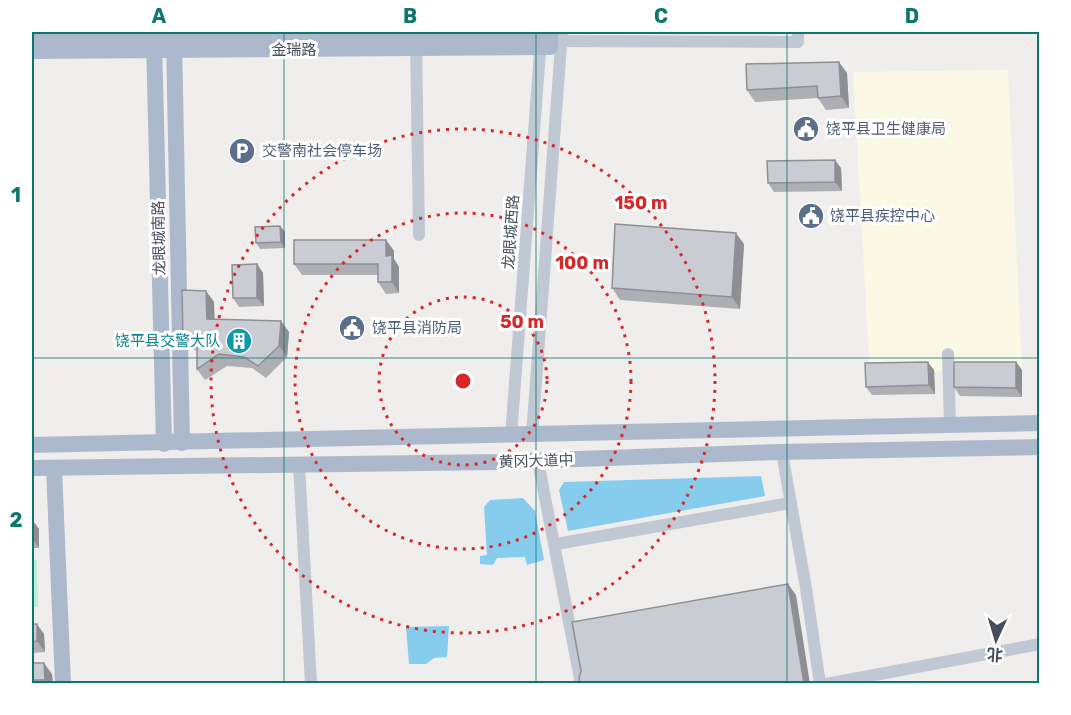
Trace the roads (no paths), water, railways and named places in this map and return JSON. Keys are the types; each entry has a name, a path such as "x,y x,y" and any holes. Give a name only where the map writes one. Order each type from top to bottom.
{"main road":[{"name":"金瑞路","path":"32,39 416,43 550,47 551,35"},
{"name":"金瑞路","path":"32,51 154,40"},
{"name":"龙眼城南路","path":"154,40 164,444"},
{"name":"龙眼城南路","path":"174,40 182,443"},
{"name":"黄冈大道中","path":"32,445 164,444 1040,423"},
{"path":"782,429 782,453"},
{"path":"532,435 535,461"},
{"path":"330,439 330,464"},
{"name":"黄冈大道中","path":"32,468 535,461 1040,447"},
{"path":"54,468 63,684"}],"street":[{"name":"金瑞路","path":"551,35 798,42 798,32"},
{"path":"532,435 551,35"},
{"name":"龙眼城西路","path":"511,436 551,35"},
{"path":"416,43 419,235"},
{"path":"948,354 950,425"},
{"path":"782,453 820,684"},
{"path":"535,461 556,544 581,684"},
{"path":"299,464 311,684"},
{"path":"556,544 790,503"},
{"path":"826,684 1040,644"}],"water":[{"path":"761,476 765,496 568,531 559,490 564,482"},
{"path":"523,498 535,511 544,560 527,565 525,557 497,558 493,565 480,564 480,556 487,555 484,507 490,500"},
{"path":"449,626 447,657 434,658 426,664 409,664 406,627"}],"place":[{"name":"饶平县卫生健康局","path":"806,129"},
{"name":"交警南社会停车场","path":"242,151"},
{"name":"饶平县疾控中心","path":"811,216"},
{"name":"饶平县消防局","path":"352,328"},
{"name":"饶平县交警大队","path":"239,341"}]}
